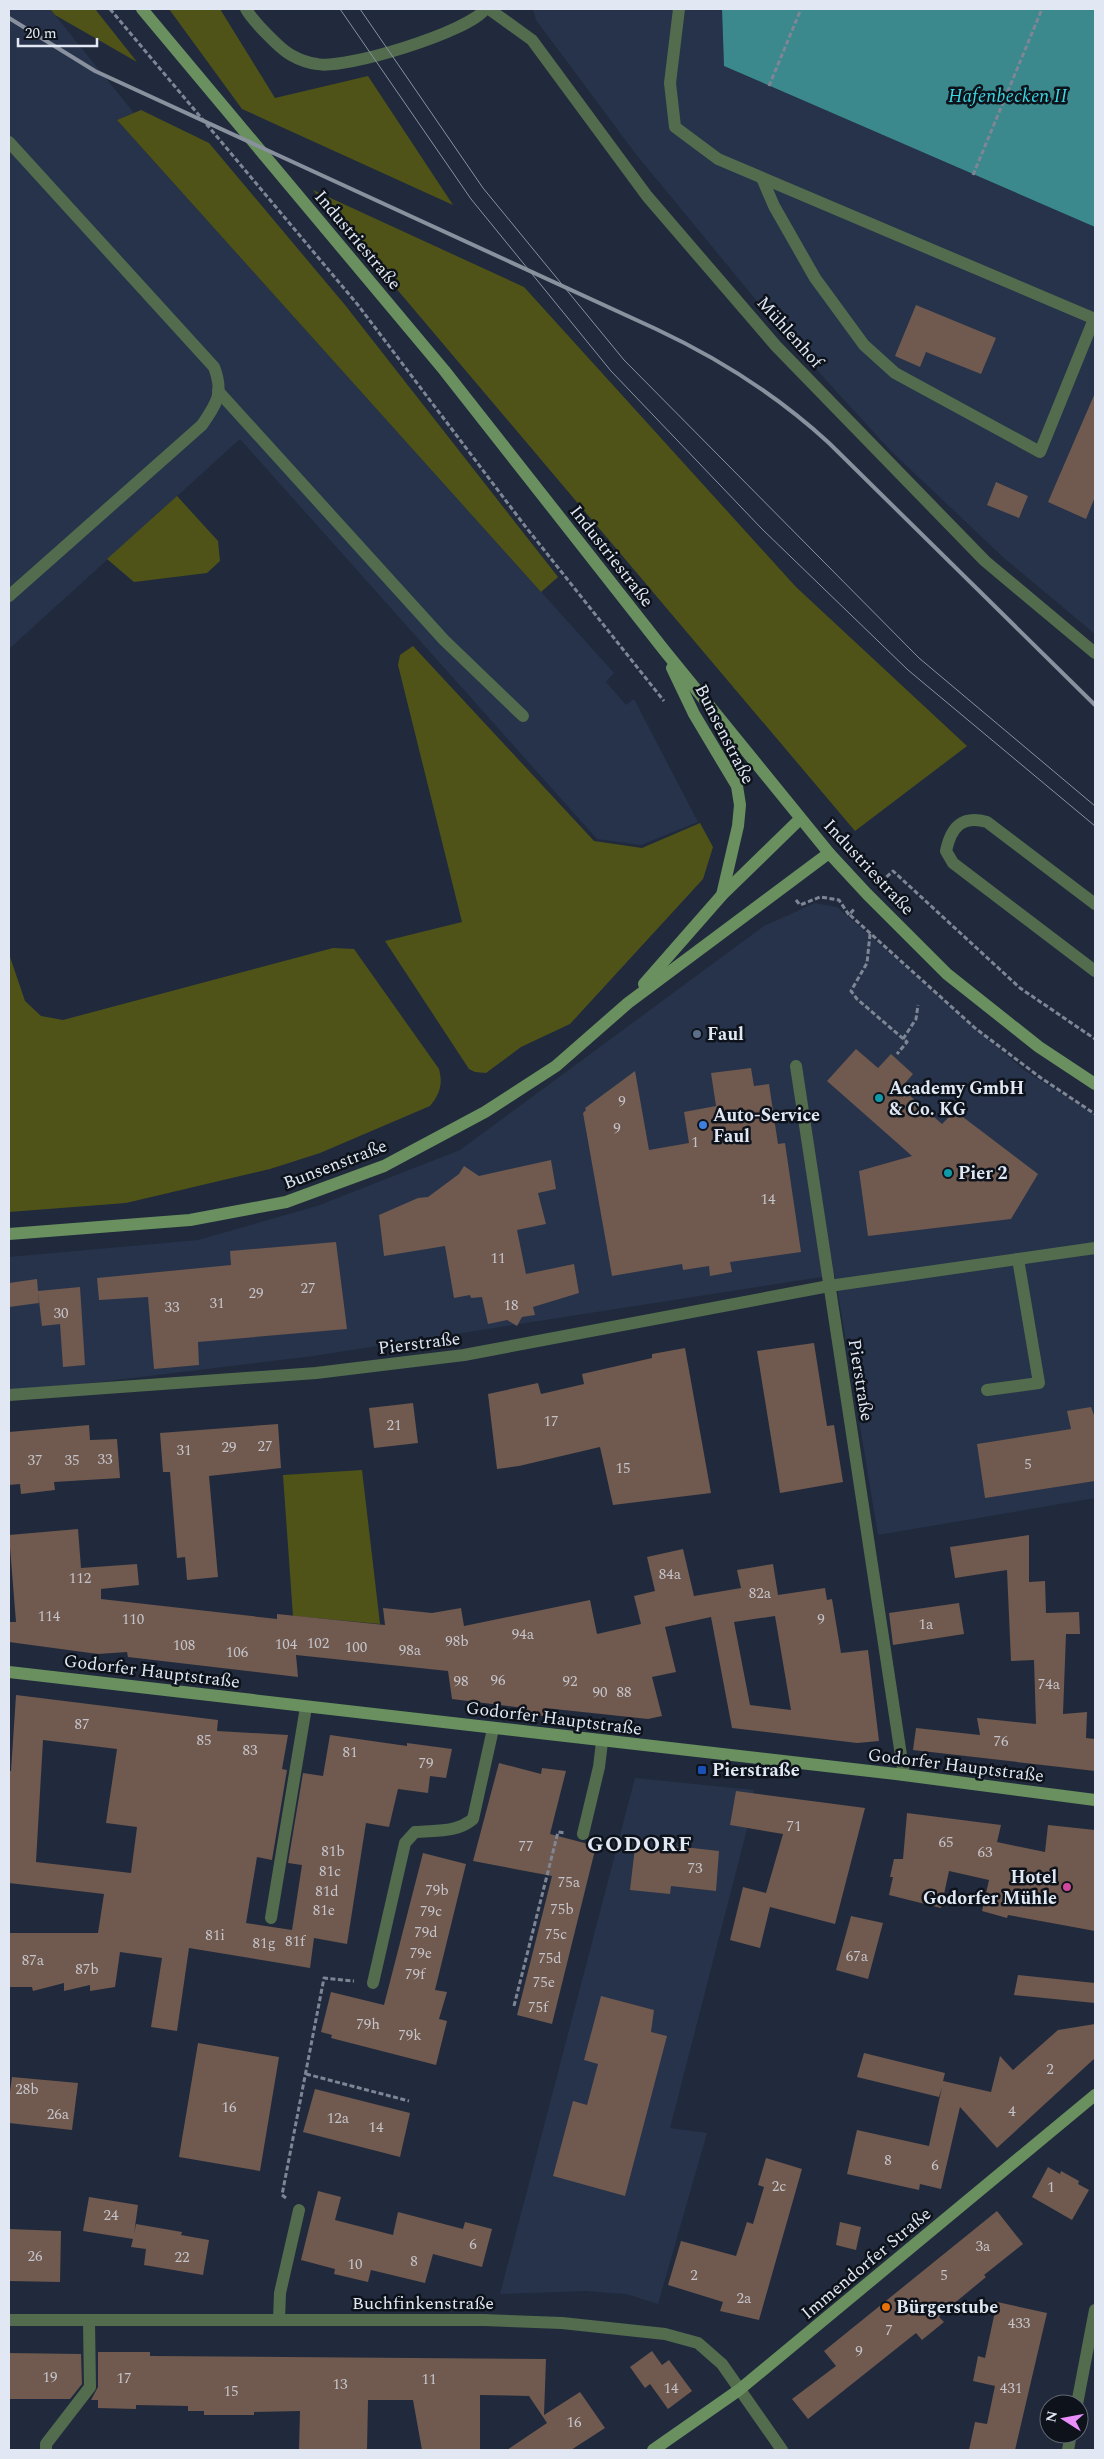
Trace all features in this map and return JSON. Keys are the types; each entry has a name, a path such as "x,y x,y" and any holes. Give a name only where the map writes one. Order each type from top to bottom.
{"main road":[{"name":"Industriestraße","path":"142,9 444,370 664,650 829,853 947,974 1039,1047 1095,1084"},
{"name":"Bunsenstraße","path":"664,650 694,714 736,786 740,805 738,826 722,896"},
{"name":"Bunsenstraße","path":"628,1003 722,896 800,819"},
{"name":"Bunsenstraße","path":"9,1234 190,1220 286,1202 384,1166 485,1112 556,1066 628,1003 829,853"},
{"name":"Godorfer Hauptstraße","path":"9,1672 602,1742 904,1775 1095,1800"},
{"name":"Immendorfer Straße","path":"653,2450 739,2390 1095,2095"}],"street":[{"path":"246,9 290,55 317,64 334,66 438,37 472,21 480,16 485,9"},
{"name":"Mühlenhof","path":"489,9 532,40 647,196 776,346 985,561 1095,653"},
{"path":"679,9 670,83 674,127 718,160 762,178 1095,319 1040,452 895,373 864,345 814,278 774,206 762,178"},
{"path":"9,142 214,367 220,382 216,404 202,425 9,596"},
{"path":"218,391 444,640 523,716"},
{"path":"1095,904 987,822 974,818 962,822 949,837 946,852 953,862 1095,971"},
{"name":"Pierstraße","path":"796,1066 904,1775"},
{"name":"Pierstraße","path":"9,1395 316,1373 464,1355 829,1286 1095,1248"},
{"path":"987,1390 1039,1383 1018,1259"},
{"path":"271,1918 306,1707"},
{"path":"372,1982 405,1842 415,1832 452,1830 463,1827 473,1819 493,1729"},
{"path":"584,1834 599,1768 602,1742"},
{"path":"279,2320 280,2293 299,2210"},
{"path":"1079,2394 1095,2310"},
{"name":"Buchfinkenstraße","path":"9,2320 533,2322 562,2323 665,2334 698,2343 722,2364 782,2450"},
{"path":"46,2450 46,2444 90,2387 89,2321"}],"path":[{"path":"110,9 358,305 525,526 670,708"},
{"path":"769,86 801,9"},
{"path":"973,175 1042,9"},
{"path":"893,871 1020,988 1095,1039"},
{"path":"870,934 867,963 851,991 857,999 907,1042 897,1054"},
{"path":"903,1039 916,1020 918,1005"},
{"path":"514,2006 558,1832 584,1834"},
{"path":"299,2210 282,2195 324,1978 372,1982"},
{"path":"306,2074 410,2101"}],"shaded area":[{"path":"9,9 50,9 134,113 117,120 614,673 606,682 626,705 634,699 698,822 641,845 597,839 240,439 9,649"},
{"path":"50,9 95,9 137,62 55,15"},
{"path":"169,9 220,9 275,98 368,76 453,205 242,109"},
{"path":"533,9 722,9 724,66 1095,227 1095,634 1004,558 890,450 784,334 635,153 536,20"},
{"path":"141,110 209,143 345,305 558,577 541,592 117,120"},
{"path":"313,190 524,287 796,587 967,746 855,831"},
{"path":"177,496 218,541 220,561 207,573 134,582 107,559"},
{"path":"413,646 594,841 642,848 700,823 713,847 703,879 570,1024 521,1047 486,1073 475,1072 469,1069 385,941 462,922 398,665 400,655"},
{"path":"815,903 837,907 1025,1071 1095,1115 1095,1498 878,1535 835,1275 313,1356 9,1393 9,1257 198,1240 317,1206 460,1150 764,926"},
{"path":"333,948 354,949 439,1069 440,1089 430,1106 320,1153 270,1169 126,1203 9,1212 9,954 25,1001 41,1016 63,1020"},
{"path":"362,1470 380,1624 293,1616 283,1475"},
{"path":"635,1778 754,1790 747,1829 670,2128 707,2133 658,2304 626,2294 585,2291 500,2294"}],"water":[{"name":"Hafenbecken II","path":"722,9 1095,9 1095,227 724,66"}],"building":[{"path":"916,305 996,338 981,374 926,352 920,367 895,356"},
{"path":"1095,393 1095,497 1086,519 1048,502"},
{"path":"996,482 1028,496 1019,518 987,505"},
{"name":"Pier 2","path":"856,1049 878,1068 891,1054 913,1074 901,1088 942,1124 955,1111 1038,1174 1011,1219 868,1236 859,1171 912,1156 827,1081"},
{"path":"751,1068 754,1086 769,1084 778,1144 785,1143 801,1252 730,1262 732,1272 710,1276 709,1266 683,1270 682,1264 612,1276 583,1113 586,1110 585,1108 635,1071 649,1150 689,1143 684,1112 716,1106 711,1073"},
{"path":"551,1160 556,1189 538,1193 546,1224 517,1230 526,1274 574,1264 579,1293 533,1307 535,1315 522,1317 517,1326 507,1320 488,1324 482,1297 471,1298 470,1295 454,1298 445,1246 384,1256 379,1215 418,1198 428,1197 459,1174 464,1166 479,1176"},
{"path":"336,1242 347,1329 198,1342 199,1365 154,1369 148,1297 99,1300 97,1278 231,1265 230,1251"},
{"path":"37,1279 38,1291 80,1287 85,1365 63,1367 60,1324 42,1326 38,1292 39,1303 9,1307 9,1283"},
{"path":"814,1343 827,1426 834,1425 843,1482 780,1493 757,1351"},
{"path":"685,1348 711,1493 613,1505 600,1447 519,1466 497,1469 488,1394 538,1383 541,1394 584,1384 582,1374 652,1358 652,1354"},
{"path":"413,1403 418,1443 374,1448 369,1408"},
{"path":"1091,1407 1095,1418 1095,1481 985,1498 977,1444 1071,1429 1067,1411"},
{"path":"278,1424 281,1468 209,1476 218,1577 187,1580 185,1557 177,1558 170,1472 163,1472 160,1433"},
{"path":"89,1425 90,1440 117,1439 120,1478 54,1482 55,1490 21,1494 20,1484 9,1485 9,1432"},
{"path":"78,1529 81,1568 137,1564 139,1585 101,1589 101,1599 277,1619 277,1614 385,1625 383,1608 432,1613 461,1608 464,1626 590,1600 597,1634 641,1624 634,1596 655,1591 647,1557 683,1549 694,1596 741,1588 737,1570 773,1564 778,1595 825,1588 827,1600 832,1599 841,1653 868,1650 879,1741 857,1743 732,1728 711,1617 665,1627 676,1672 652,1677 662,1716 648,1719 545,1708 544,1716 524,1714 524,1708 452,1699 448,1671 296,1655 298,1677 128,1657 127,1652 98,1654 9,1642 9,1622 16,1622 9,1535","holes":["775,1616 791,1710 750,1705 734,1622"]},
{"path":"1029,1535 1029,1582 1045,1581 1046,1613 1079,1612 1080,1634 1066,1634 1063,1714 1087,1712 1086,1738 1095,1739 1095,1771 913,1750 916,1728 980,1735 977,1718 1036,1724 1034,1660 1011,1661 1007,1570 955,1578 950,1547"},
{"path":"959,1603 964,1634 893,1645 889,1613"},
{"path":"16,1695 218,1720 217,1731 288,1735 282,1769 287,1770 272,1860 257,1857 246,1923 292,1930 302,1865 288,1863 303,1773 323,1776 330,1735 407,1746 407,1743 452,1749 446,1778 430,1776 428,1793 398,1789 389,1827 366,1823 347,1944 314,1938 310,1968 189,1948 177,2031 151,2027 162,1958 120,1952 115,1987 90,1991 90,1985 64,1991 64,1983 33,1991 32,1987 9,1987 9,1933 98,1933 104,1894 9,1883 9,1771 11,1771","holes":["43,1740 117,1749 106,1823 137,1827 131,1873 36,1862"]},
{"path":"499,1763 541,1774 542,1768 566,1771 550,1834 596,1846 552,2024 517,2015 552,1876 473,1861"},
{"path":"736,1791 865,1808 835,1924 770,1907 760,1948 730,1940 743,1887 766,1893 783,1834 730,1825"},
{"path":"907,1813 1001,1825 997,1842 1045,1852 1048,1825 1095,1830 1095,1931 1008,1915 1007,1918 982,1911 989,1880 949,1871 941,1908 889,1895 894,1859 903,1859"},
{"path":"675,1846 719,1851 716,1891 671,1886 670,1894 630,1890 635,1847 674,1851"},
{"path":"423,1853 466,1864 435,1990 447,1992 439,2019 447,2021 436,2065 331,2038 332,2035 321,2032 331,1992 384,2005"},
{"path":"851,1916 883,1923 868,1979 836,1970"},
{"path":"1018,1975 1095,1983 1095,2003 1014,1995"},
{"path":"601,1996 654,2010 651,2032 667,2036 625,2196 553,2176 573,2101 587,2105 598,2064 584,2060"},
{"path":"1095,2024 1095,2058 997,2148 960,2107 941,2189 920,2184 919,2190 847,2174 857,2130 929,2146 942,2087 939,2097 857,2077 864,2053 945,2073 943,2081 991,2092 1000,2056 1013,2070 1058,2030"},
{"path":"198,2043 279,2057 260,2171 179,2157"},
{"path":"12,2077 78,2083 72,2130 9,2123 9,2099"},
{"path":"315,2089 410,2113 400,2157 303,2132"},
{"path":"766,2158 802,2169 759,2320 720,2311 723,2302 668,2285 681,2241 736,2256 747,2222 753,2224 764,2187 758,2185"},
{"path":"1048,2167 1060,2174 1061,2171 1079,2181 1078,2184 1089,2190 1072,2220 1032,2197"},
{"path":"318,2191 341,2197 335,2220 393,2235 398,2212 463,2229 465,2222 492,2229 482,2267 433,2254 425,2283 371,2270 368,2282 334,2274 335,2269 301,2260"},
{"path":"89,2197 138,2205 134,2234 136,2224 182,2232 181,2235 209,2240 203,2275 144,2265 146,2249 131,2247 133,2239 83,2231"},
{"path":"997,2211 1023,2244 984,2275 986,2277 945,2311 939,2317 944,2322 922,2340 916,2333 808,2419 792,2399 836,2366 824,2351"},
{"path":"840,2222 861,2227 856,2250 836,2245"},
{"path":"9,2229 61,2231 60,2282 9,2281"},
{"path":"997,2302 1047,2313 1015,2450 969,2450 975,2422 987,2424 995,2386 973,2381 978,2356 985,2358"},
{"path":"652,2351 662,2365 669,2360 692,2391 668,2409 650,2384 645,2388 630,2367"},
{"path":"98,2352 150,2352 150,2356 546,2359 544,2415 580,2392 605,2428 571,2450 507,2450 547,2423 529,2396 480,2395 480,2450 422,2450 413,2400 368,2400 367,2450 299,2450 300,2411 254,2412 254,2415 204,2415 204,2411 188,2411 188,2406 136,2405 136,2409 98,2408 98,2400 91,2400 98,2387"},
{"path":"9,2353 81,2354 82,2384 70,2399 9,2399"}],"tram line":[{"path":"340,9 471,199 611,371 762,529 908,670 1095,826"},
{"path":"360,9 483,188 624,360 919,658 1095,806"}],"railway":[{"path":"9,18 95,71 656,329 703,353 747,379 789,409 829,443 1095,705"}],"place":[{"name":"Faul","path":"697,1034"},
{"name":"Academy GmbH & Co. KG","path":"879,1098"},
{"name":"Auto-Service Faul","path":"703,1125"},
{"name":"Pier 2","path":"948,1173"},
{"name":"Pierstraße","path":"702,1770"},
{"name":"Hotel Godorfer Mühle","path":"1067,1887"},
{"name":"Bürgerstube","path":"886,2307"}],"district":[{"name":"GODORF","path":"640,1843"}]}
